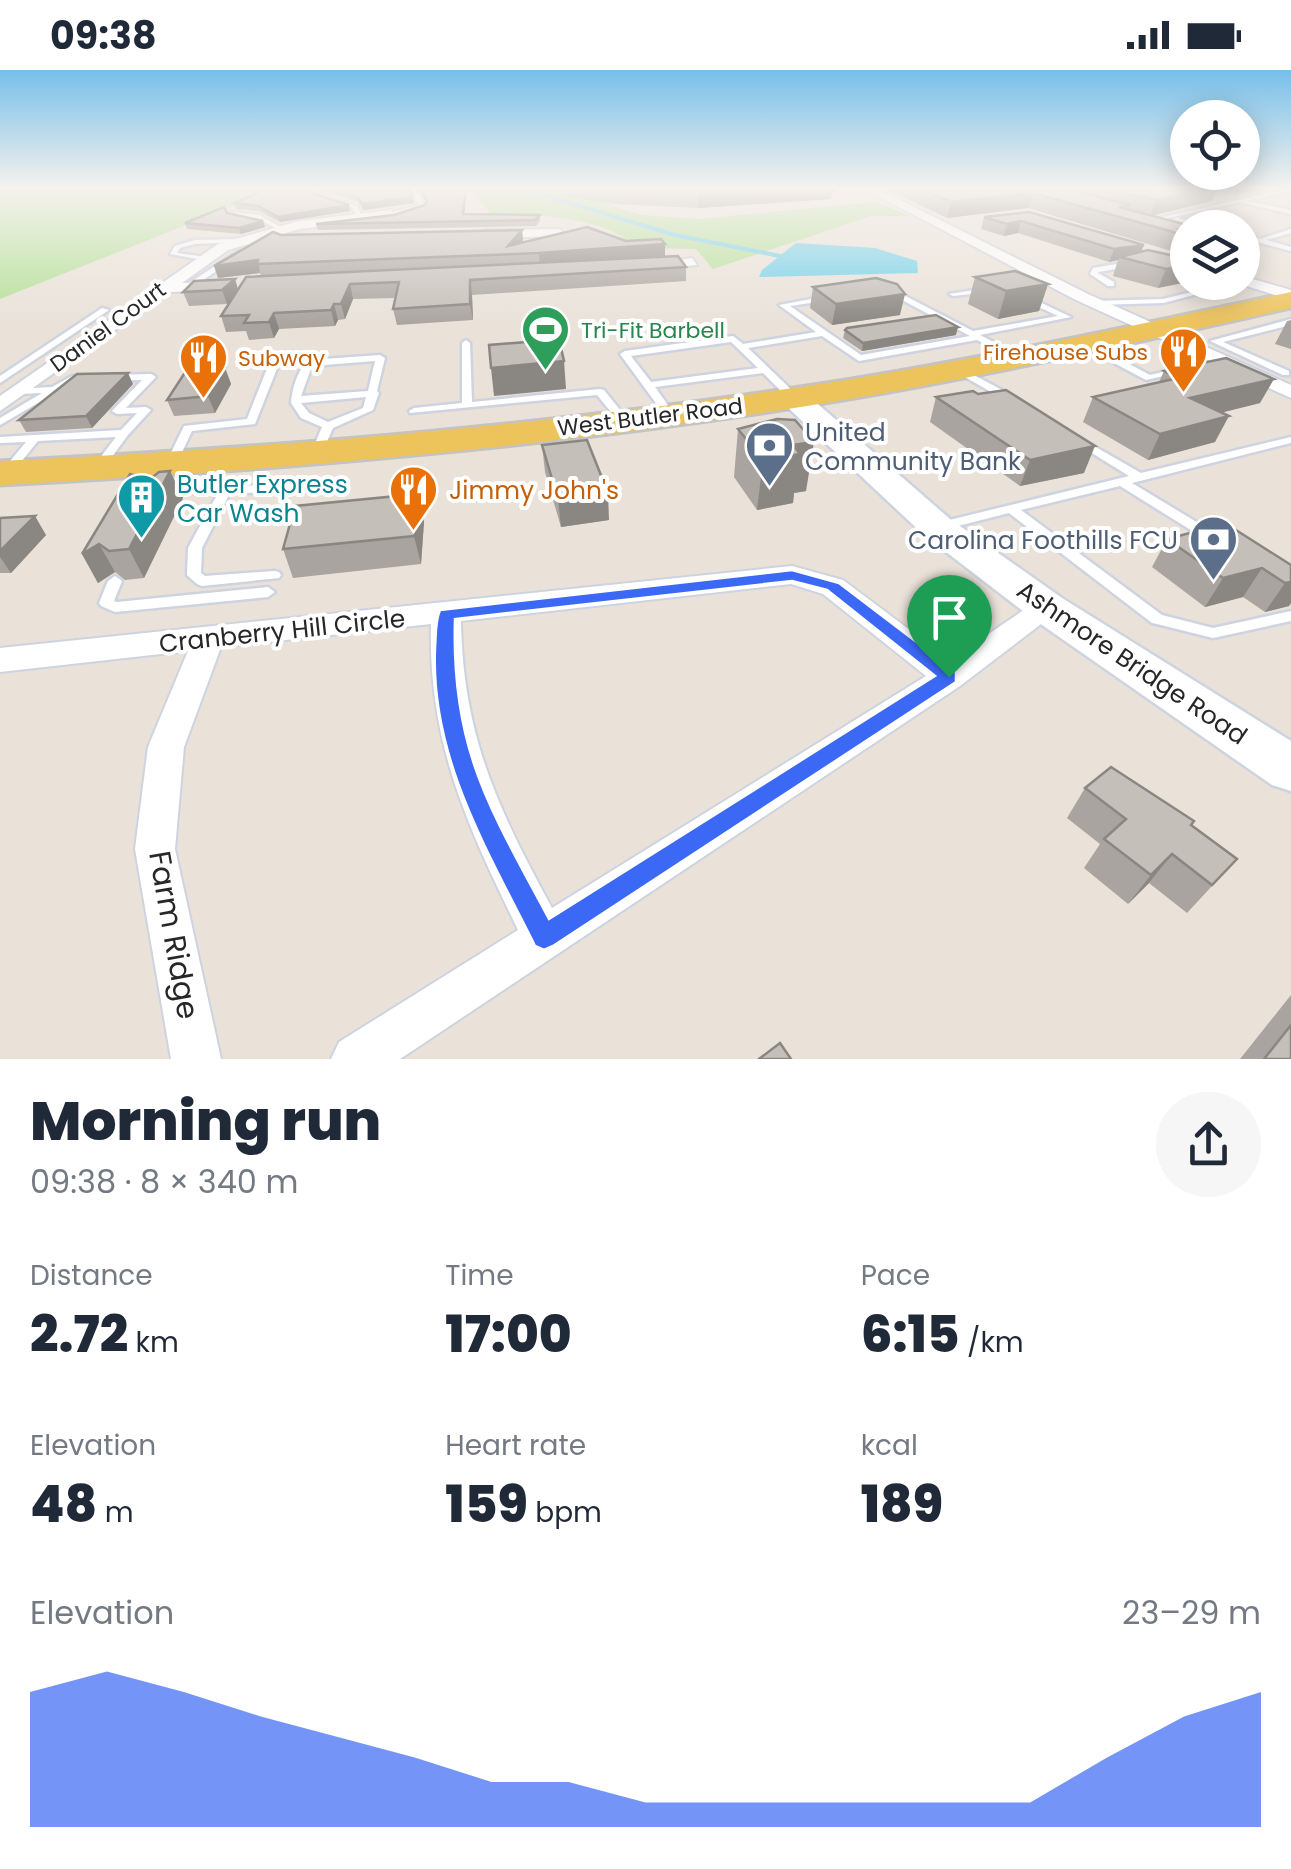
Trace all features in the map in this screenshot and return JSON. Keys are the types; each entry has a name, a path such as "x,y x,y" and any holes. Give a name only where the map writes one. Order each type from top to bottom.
{"main road":[{"name":"West Butler Road","path":"2,467 172,463 323,439 670,415 794,398 1084,344 1154,315 1291,298"},
{"name":"Ashmore Bridge Road","path":"794,398 937,527 1047,608 1291,769"}],"street":[{"name":"Daniel Court","path":"0,405 202,258 263,234"},
{"path":"959,234 1053,287 1096,303 1154,315 1214,364 1263,379 1289,379"},
{"path":"251,238 302,240"},
{"path":"636,267 692,262"},
{"path":"161,288 237,286"},
{"path":"1260,287 1291,298"},
{"name":"Cranberry Hill Circle","path":"0,660 792,576 833,586 949,677"},
{"path":"356,1059 949,677 1047,608"},
{"path":"446,614 444,672 451,726 468,789 544,937"},
{"name":"Farm Ridge","path":"196,1059 156,849 166,746 208,640"}],"lane":[{"path":"202,258 173,254 177,247 196,242 251,238"},
{"path":"187,287 251,238"},
{"path":"1260,240 1291,248"},
{"path":"1111,284 1094,274 1096,270 1141,263"},
{"path":"874,291 892,288 1016,357"},
{"path":"953,294 997,288"},
{"path":"837,297 783,305 859,358 1067,317 1015,292 1030,290"},
{"path":"1127,290 1154,315"},
{"path":"1096,303 1154,315 1190,300"},
{"path":"3,378 105,310"},
{"path":"920,318 940,315"},
{"path":"1289,379 1214,341 1291,322"},
{"path":"741,347 843,330"},
{"path":"670,415 625,354 733,339 794,398"},
{"path":"466,343 467,405"},
{"path":"1084,344 1149,378 1186,370"},
{"path":"52,348 78,348"},
{"path":"172,463 188,428 251,422 277,356"},
{"path":"312,358 380,358 374,393 366,412 323,439 303,416 296,399 312,358"},
{"path":"956,368 1018,403"},
{"path":"649,385 765,370"},
{"path":"3,378 40,376"},
{"path":"0,422 72,379 152,377 116,411 146,410 99,467"},
{"path":"19,391 54,390"},
{"path":"414,411 600,392 624,421"},
{"path":"296,399 374,393"},
{"path":"1064,431 1140,478"},
{"path":"2,467 36,438 124,432"},
{"path":"2,467 36,438"},
{"path":"937,527 1291,440"},
{"path":"1122,482 1232,550"},
{"path":"161,500 165,491 198,488 224,492 304,489"},
{"path":"224,492 196,548 194,575 202,581 274,575"},
{"path":"1012,510 1157,619 1212,633 1291,616"},
{"path":"116,581 106,603 116,607 268,592"}],"green space":[{"path":"0,234 163,234 0,299"},
{"path":"618,234 817,234 713,269 696,249 636,248"}],"water":[{"path":"796,243 875,248 917,261 918,273 759,277 762,270"}],"building":[{"path":"269,234 518,234 508,246 557,234 607,234 626,241 661,239 665,244 257,264 258,260 214,266"},
{"path":"1065,234 1106,234 1144,245 1114,249"},
{"path":"1148,250 1170,255 1170,268 1166,269 1120,257"},
{"path":"678,256 686,267 470,280 470,304 393,309 399,282 350,284 341,304 334,304 331,310 274,313 269,322 244,323 249,315 221,316 246,277"},
{"path":"1015,271 1048,284 1006,291 975,277"},
{"path":"876,278 897,284 905,294 836,304 813,287"},
{"path":"235,279 222,290 183,292 194,281"},
{"path":"553,314 564,361 491,368 489,345 526,342 524,327 537,326 535,316"},
{"path":"936,315 958,327 863,343 845,330 847,328"},
{"path":"1226,358 1274,379 1190,398 1229,416 1160,434 1093,397 1178,378 1164,371"},
{"path":"225,368 208,396 167,400 186,371"},
{"path":"128,373 86,416 19,420 77,374"},
{"path":"1006,390 1095,446 1030,460 936,397"},
{"path":"777,419 795,420 814,442 793,445 800,454 763,460 738,429"},
{"path":"587,440 608,493 558,499 542,445"},
{"path":"170,471 129,549 109,551 99,544 82,554 130,474 149,480 159,472"},
{"path":"418,494 414,536 283,549 295,506"},
{"path":"35,516 0,551 0,518"},
{"path":"1201,530 1210,536 1236,530 1291,565 1291,582 1285,583 1262,568 1223,578 1167,539"},
{"path":"1111,767 1194,821 1191,825 1237,859 1212,885 1172,854 1151,875 1104,839 1126,819 1085,788"},
{"path":"1291,1025 1291,1059 1264,1059"},
{"path":"780,1043 791,1059 759,1059"}],"waterway":[{"path":"672,234 780,256"}],"place":[{"name":"Tri-Fit Barbell","path":"546,372"},
{"name":"Firehouse Subs","path":"1183,394"},
{"name":"Subway","path":"203,400"},
{"name":"United Community Bank","path":"770,488"},
{"name":"Jimmy John's","path":"414,532"},
{"name":"Butler Express Car Wash","path":"142,540"},
{"name":"Carolina Foothills FCU","path":"1213,582"}],"route":[{"path":"792,576 812,578 833,586 949,677 544,937 468,789 451,726 444,672 446,614 792,576"}]}
